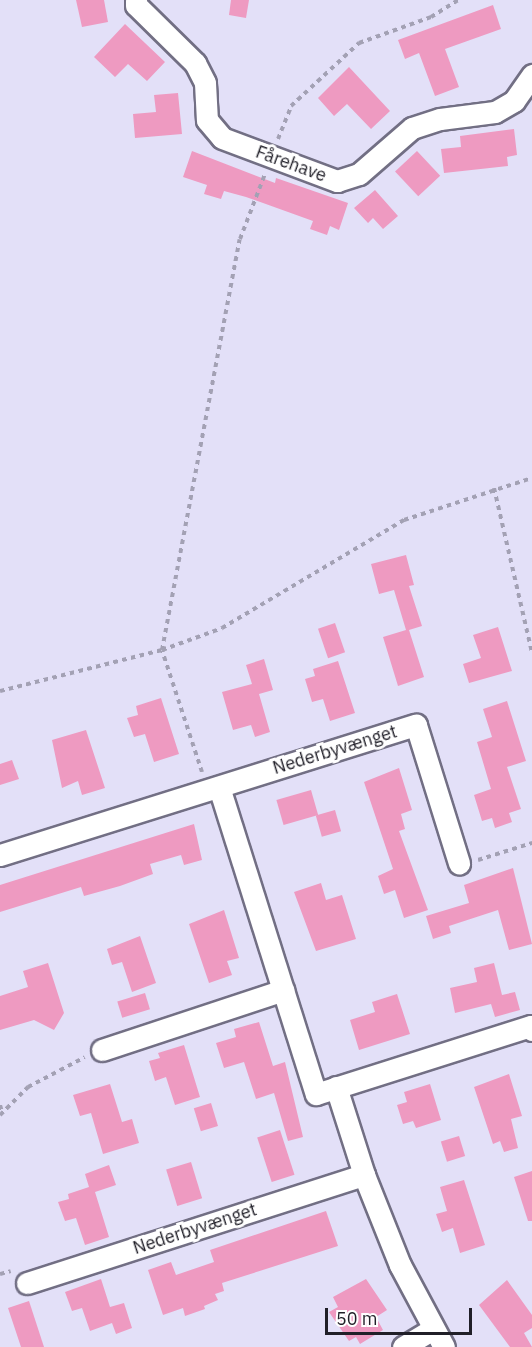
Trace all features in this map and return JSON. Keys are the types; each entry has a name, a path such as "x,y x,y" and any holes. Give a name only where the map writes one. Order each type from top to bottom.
{"street":[{"name":"Fårehave","path":"136,0 136,4 195,63 205,83 207,120 222,138 337,181 359,174 412,128 440,119 495,112 514,101 532,75"},
{"name":"Nederbyvænget","path":"0,855 416,725 459,863"},
{"path":"214,788 316,1094 531,1026 532,1030"},
{"path":"102,1050 283,990"},
{"path":"336,1088 364,1175 400,1265 438,1338 403,1347"},
{"name":"Nederbyvænget","path":"27,1283 364,1175"}],"path":[{"path":"214,788 162,650 240,239 291,106 359,43 431,17 458,0"},
{"path":"0,691 162,650 222,628 404,520 494,488 532,478"},
{"path":"494,488 532,652"},
{"path":"459,863 532,843"},
{"path":"1,1114 28,1087 102,1050"},
{"path":"0,1105 1,1114"}],"building":[{"path":"76,0 104,0 108,22 82,27"},
{"path":"231,0 249,0 246,18 229,15"},
{"path":"493,5 501,29 445,49 459,87 435,96 419,53 405,59 398,40"},
{"path":"125,24 165,62 147,81 128,64 115,77 94,57"},
{"path":"349,67 390,111 371,129 347,104 334,116 318,98"},
{"path":"178,93 182,134 135,138 133,114 156,112 154,95"},
{"path":"514,129 517,155 507,157 508,166 444,173 441,149 461,147 460,136"},
{"path":"192,151 275,183 276,178 348,203 339,230 330,226 327,235 310,229 313,221 224,191 221,199 204,194 207,185 183,177"},
{"path":"417,151 440,176 418,196 395,171"},
{"path":"375,190 398,216 383,229 373,218 368,223 354,208"},
{"path":"406,555 414,585 409,586 422,626 409,630 424,677 398,686 383,637 406,630 394,590 379,594 371,564"},
{"path":"335,623 345,652 328,658 318,629"},
{"path":"498,627 512,671 469,683 463,664 481,658 473,635"},
{"path":"264,659 273,690 259,694 270,732 255,737 251,725 233,730 222,692 252,684 246,665"},
{"path":"338,661 355,713 330,721 323,699 312,702 305,679 315,676 313,669"},
{"path":"161,698 179,754 154,762 145,734 134,737 127,718 138,715 136,706"},
{"path":"507,701 526,761 507,767 521,809 509,813 512,822 495,828 492,818 482,821 474,795 491,789 477,742 492,737 483,709"},
{"path":"86,730 105,788 82,795 78,781 62,788 52,740"},
{"path":"12,760 19,779 0,785 0,764"},
{"path":"399,768 412,810 401,814 405,829 399,831 428,910 404,918 395,890 384,894 378,876 393,869 364,782"},
{"path":"311,790 318,815 284,825 276,800"},
{"path":"335,810 341,831 322,837 316,816"},
{"path":"194,824 202,860 184,865 181,855 150,864 153,874 120,886 84,896 81,887 0,912 0,885"},
{"path":"513,868 532,944 509,950 498,910 449,926 451,933 433,939 426,916 469,903 464,885"},
{"path":"321,883 326,900 342,895 356,939 316,951 294,892"},
{"path":"224,910 239,958 227,961 232,975 209,983 189,924"},
{"path":"140,936 156,983 132,992 122,962 112,965 107,949"},
{"path":"48,963 64,1013 54,1030 34,1020 0,1030 0,996 28,987 23,971"},
{"path":"494,963 502,995 515,992 520,1010 495,1017 491,1004 455,1013 450,988 477,982 474,968"},
{"path":"145,993 150,1009 122,1018 117,1001"},
{"path":"397,994 410,1034 359,1050 350,1020 375,1012 372,1002"},
{"path":"259,1022 273,1066 285,1062 303,1137 288,1141 274,1093 256,1099 244,1062 224,1068 216,1043 236,1037 234,1029"},
{"path":"184,1045 200,1097 175,1105 166,1077 155,1081 149,1061 160,1058 158,1053"},
{"path":"509,1074 522,1116 511,1119 518,1148 504,1152 500,1141 493,1144 474,1087"},
{"path":"110,1084 122,1122 132,1119 139,1143 103,1154 91,1113 80,1116 73,1095"},
{"path":"430,1084 441,1120 416,1128 413,1121 403,1124 397,1105 407,1102 404,1092"},
{"path":"211,1103 218,1126 201,1131 194,1108"},
{"path":"280,1130 295,1175 272,1182 257,1137"},
{"path":"459,1136 465,1156 447,1162 441,1142"},
{"path":"191,1162 202,1198 177,1206 166,1170"},
{"path":"109,1165 116,1185 95,1192 109,1237 85,1245 76,1218 65,1221 58,1202 69,1199 68,1194 89,1187 85,1174"},
{"path":"532,1171 532,1221 528,1221 514,1177"},
{"path":"464,1180 485,1245 460,1253 453,1228 442,1232 436,1214 447,1211 440,1187"},
{"path":"326,1211 338,1246 222,1283 224,1291 215,1294 218,1300 204,1306 205,1309 185,1316 183,1308 163,1315 148,1270 171,1262 176,1275 214,1262 210,1250"},
{"path":"101,1279 110,1307 124,1303 132,1328 116,1334 112,1323 90,1331 82,1308 72,1311 65,1292"},
{"path":"366,1279 387,1310 376,1317 383,1330 360,1344 356,1337 349,1341 329,1312 338,1307 333,1297"},
{"path":"507,1280 532,1315 532,1328 524,1333 532,1347 510,1347 479,1305"},
{"path":"29,1301 44,1347 21,1347 8,1308"}]}
